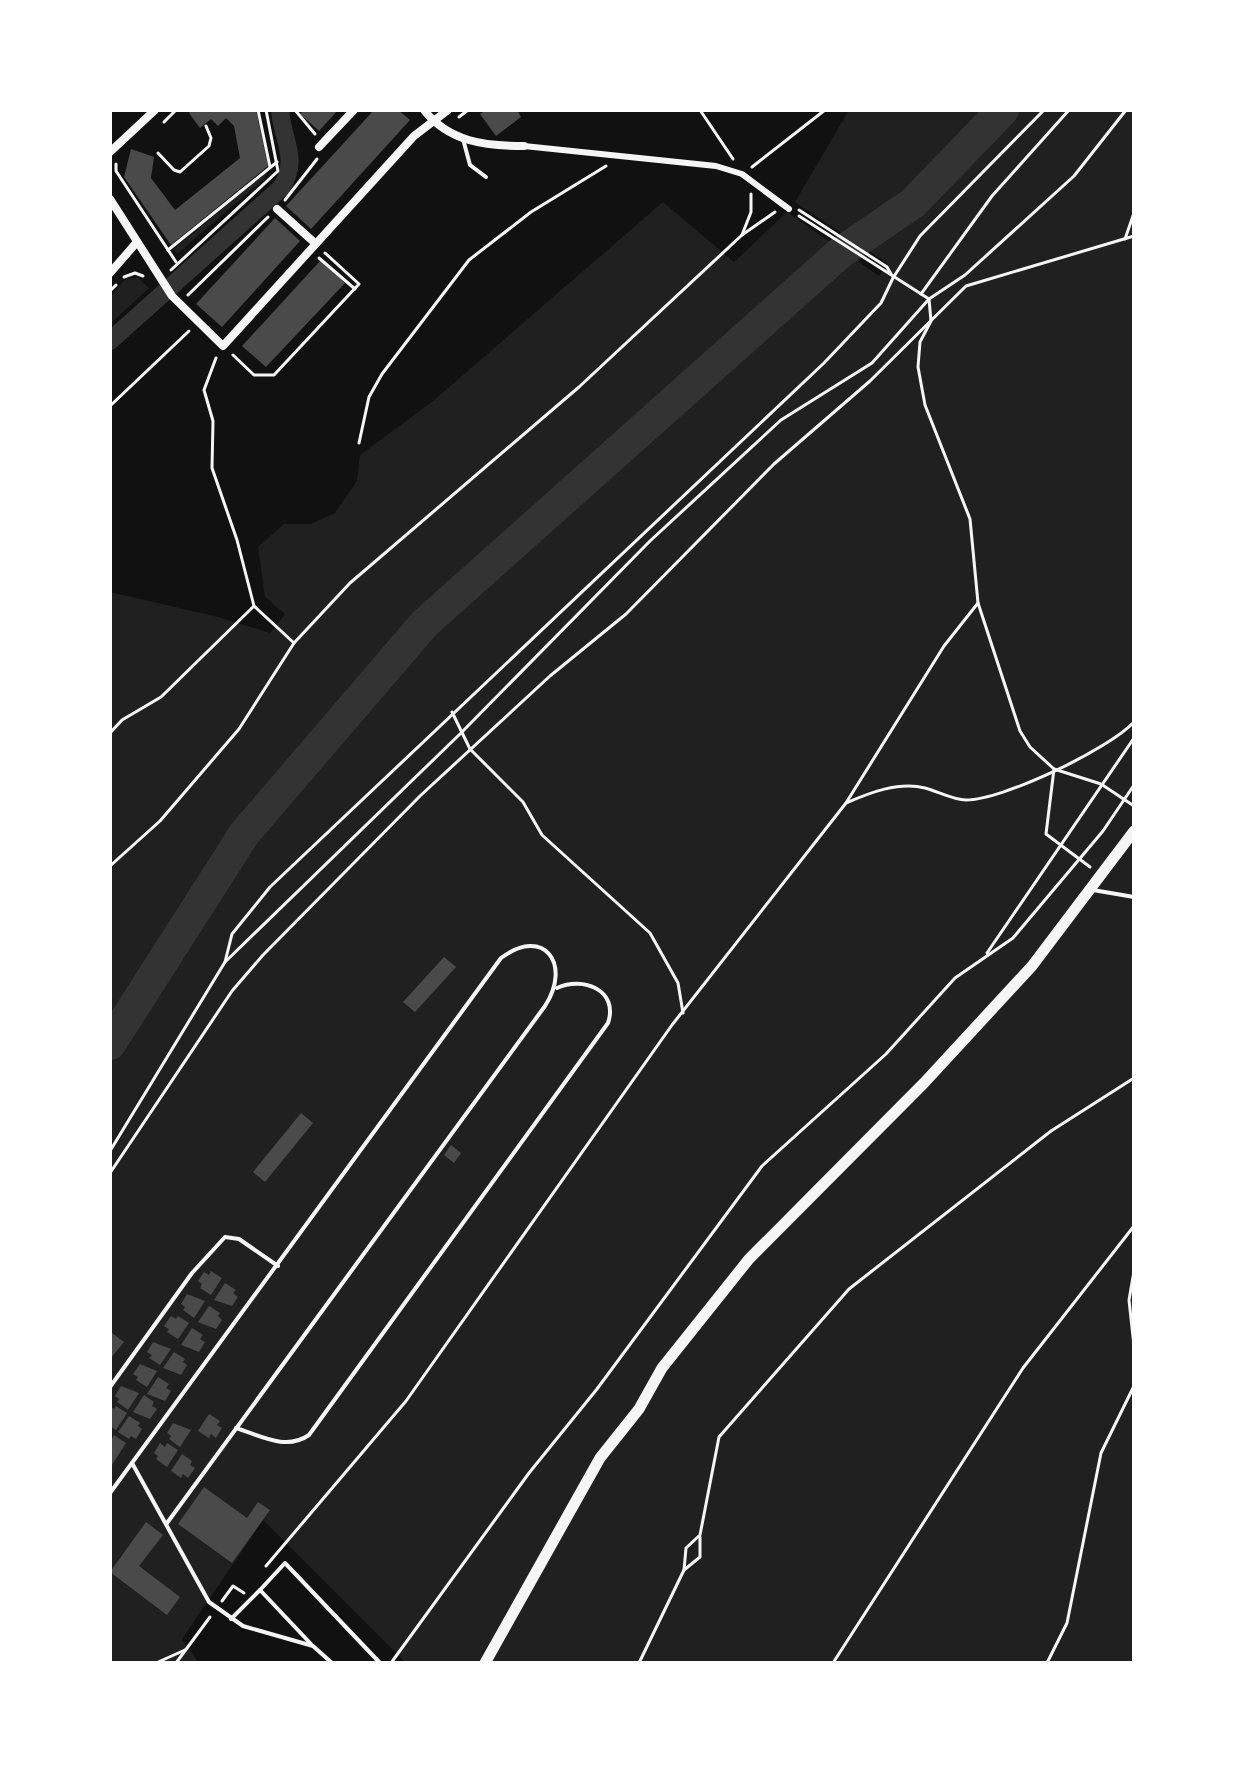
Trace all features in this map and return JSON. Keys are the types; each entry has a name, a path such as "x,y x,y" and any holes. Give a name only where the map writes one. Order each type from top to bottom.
{"main road":[{"path":"485,1663 600,1458 639,1409 662,1368 749,1259 924,1083 1032,966 1093,890 1134,831"}],"street":[{"path":"110,152 155,110"},
{"path":"319,147 354,110"},
{"path":"424,110 432,121 463,139 491,145 716,166 742,174 787,208"},
{"path":"110,199 172,296 223,346 414,136 448,110"},
{"path":"277,209 316,244"},
{"path":"110,273 137,242"}],"lane":[{"path":"463,139 470,165 486,177"},
{"path":"1093,890 1134,897"},
{"path":"110,1493 501,958 517,946 536,945 550,954 558,969 556,988 167,1523"},
{"path":"236,1428 285,1443 298,1442 309,1435 608,1023 611,1012 609,1000 595,987 580,981 556,988"},
{"path":"110,1387 192,1273 225,1237 239,1239 278,1266"},
{"path":"132,1463 209,1602 243,1626 313,1646"},
{"path":"231,1619 285,1563 380,1663"},
{"path":"260,1590 332,1663"}],"path":[{"path":"173,273 176,262 278,171 261,110"},
{"path":"261,110 270,167"},
{"path":"700,110 742,174 751,196 751,212 742,235"},
{"path":"742,174 825,110"},
{"path":"225,962 232,934 270,887 824,363 881,303 920,236 1044,110"},
{"path":"921,294 992,196 1069,110"},
{"path":"110,1151 225,962 461,733 581,608 748,448 781,420 872,363 929,299 965,275 1074,176 1126,110"},
{"path":"160,154 174,170 180,172 209,146 211,138 206,126"},
{"path":"359,443 369,397 382,374 469,260 531,212 623,155"},
{"path":"120,156 116,171 176,262"},
{"path":"168,250 277,161"},
{"path":"110,866 160,821 239,729 294,643 350,583 579,387 742,235 787,208 796,208 887,267 893,278 929,299"},
{"path":"1125,239 1134,213"},
{"path":"110,1173 232,991 352,864 470,749 626,614 774,464 870,381 966,286 1134,236"},
{"path":"294,643 254,606 237,540 212,468 213,421 204,390 210,368 223,346 254,375 274,375 359,284 316,244"},
{"path":"318,259 355,289"},
{"path":"110,291 129,274 140,274 148,280"},
{"path":"188,295 194,304"},
{"path":"929,299 931,321 920,342 918,367 925,405 970,519 978,603 1020,731 1030,747 1054,769 1101,784 1134,806"},
{"path":"110,406 198,323"},
{"path":"260,1573 406,1401 683,1013 846,803 944,646 978,603"},
{"path":"110,733 122,720 161,697 254,606"},
{"path":"452,712 470,749 523,802 542,835 650,933 678,983 683,1013"},
{"path":"846,803 875,790 920,786 966,800 1006,790 1119,738 1134,722"},
{"path":"985,956 1134,738"},
{"path":"1054,769 1046,834 1102,877"},
{"path":"391,1663 529,1473 597,1389 762,1166 886,1054 955,978 1013,938 1079,859 1134,785"},
{"path":"684,1570 700,1557 700,1535 719,1437 849,1289 1051,1131 1134,1078"},
{"path":"833,1663 1023,1368 1134,1226"},
{"path":"1134,1271 1129,1300 1134,1346"},
{"path":"1047,1663 1067,1623 1101,1453 1134,1386"},
{"path":"639,1663 684,1570 686,1548 700,1535"},
{"path":"176,1663 233,1586 245,1594 253,1584"},
{"path":"156,1663 187,1649"}],"shaded area":[{"path":"849,110 1134,110 1134,1663 406,1663 263,1520 182,1639 199,1663 110,1663 110,592 218,617 270,633 285,614 265,597 258,547 284,524 311,524 335,513 357,481 360,455 433,401 663,202 734,262 787,212 879,276 888,264 795,202"},
{"path":"269,170 263,180 177,254 174,249"},
{"path":"137,277 149,288 110,324 110,297 125,280"}],"building":[{"path":"192,110 256,110 268,166 171,245 124,177 131,149 154,157 151,178 175,210 240,158 234,126 226,118 218,126 211,119 200,128 189,113"},
{"path":"304,110 338,110 319,131 300,114"},
{"path":"374,110 398,110 410,120 311,229 286,206"},
{"path":"486,110 517,110 521,117 496,136 480,114"},
{"path":"275,218 300,241 222,327 196,304"},
{"path":"321,260 345,283 266,367 242,346"},
{"path":"444,957 456,967 415,1012 403,1002"},
{"path":"301,1113 313,1123 265,1182 253,1172"},
{"path":"451,1145 461,1153 454,1163 444,1155"},
{"path":"211,1271 222,1278 211,1295 200,1288 202,1284 198,1281 204,1272 209,1275"},
{"path":"225,1283 236,1290 233,1293 238,1297 232,1306 214,1300"},
{"path":"187,1294 205,1301 194,1318 183,1310 185,1307 181,1304"},
{"path":"209,1306 220,1313 218,1316 222,1320 216,1329 198,1322"},
{"path":"171,1316 176,1319 178,1316 189,1323 178,1339 164,1326"},
{"path":"192,1328 203,1335 200,1339 205,1342 199,1352 181,1345"},
{"path":"112,1333 124,1342 110,1359 110,1335"},
{"path":"153,1342 171,1349 160,1365 149,1358 152,1355 147,1352"},
{"path":"174,1352 185,1359 183,1362 187,1365 181,1375 163,1368"},
{"path":"140,1364 157,1371 147,1387 133,1374"},
{"path":"158,1377 169,1384 166,1388 171,1391 165,1401 147,1394"},
{"path":"121,1386 139,1393 128,1410 117,1402 119,1399 115,1396"},
{"path":"144,1395 154,1402 152,1406 157,1409 150,1419 133,1412"},
{"path":"116,1406 127,1413 116,1430 110,1426 110,1407 114,1409"},
{"path":"209,1414 220,1421 217,1425 222,1428 216,1438 211,1434 209,1438 198,1431"},
{"path":"129,1416 140,1423 138,1426 142,1429 136,1439 131,1436 129,1439 118,1432"},
{"path":"173,1423 191,1430 180,1447 169,1439 171,1436 167,1433"},
{"path":"114,1435 126,1443 110,1468 110,1442"},
{"path":"160,1443 165,1447 167,1443 178,1450 167,1467 156,1459 158,1456 154,1453"},
{"path":"182,1454 192,1461 190,1465 195,1468 188,1478 183,1474 181,1478 171,1471"},
{"path":"204,1487 247,1518 258,1502 270,1510 232,1563 178,1524"},
{"path":"146,1522 163,1535 139,1566 180,1597 167,1615 110,1572"}],"waterway":[{"path":"110,341 281,188 290,158 280,110"},
{"path":"110,1044 244,834 425,623 840,253 913,203 1003,110"}]}
